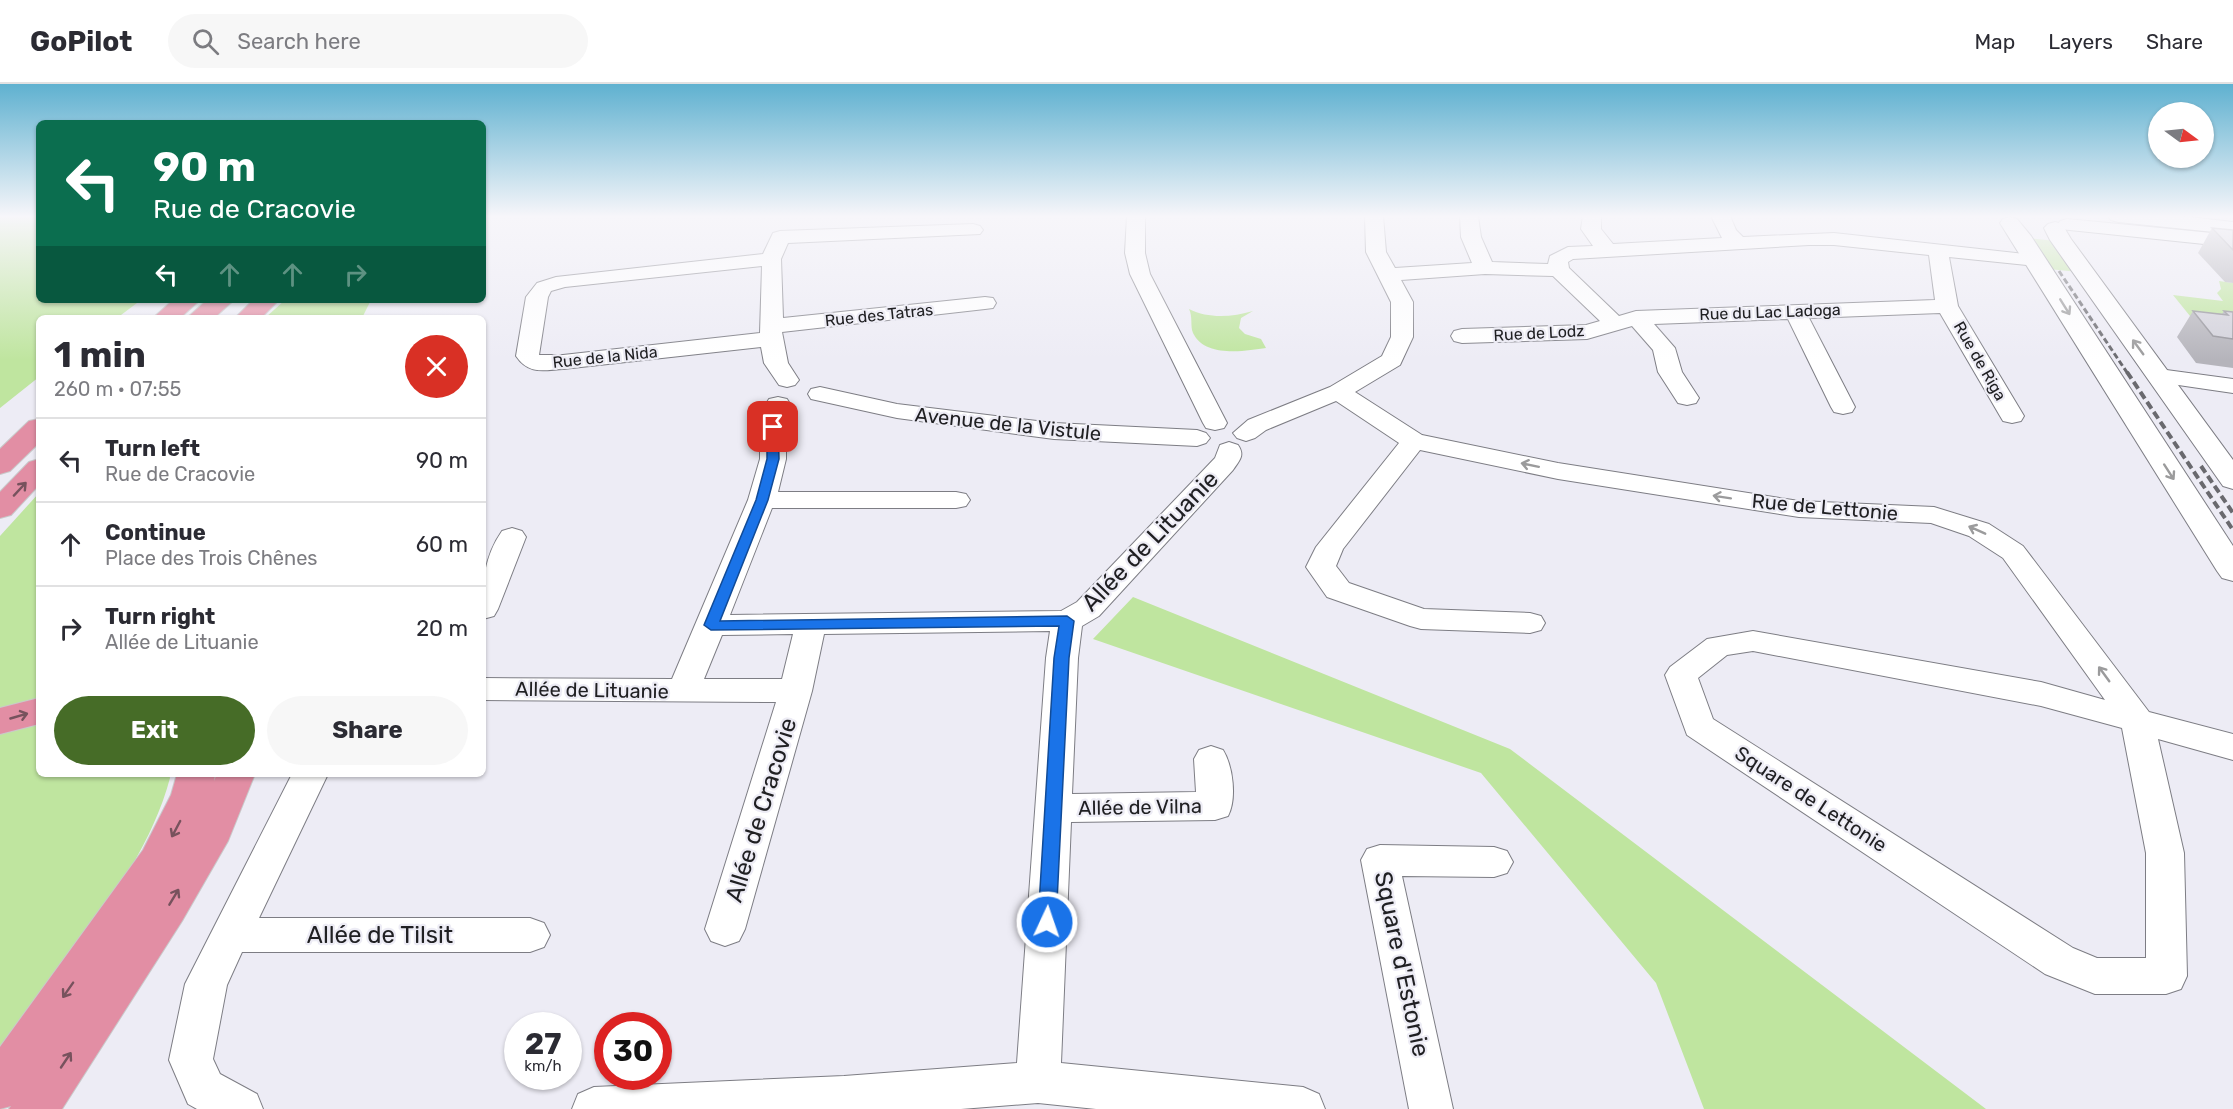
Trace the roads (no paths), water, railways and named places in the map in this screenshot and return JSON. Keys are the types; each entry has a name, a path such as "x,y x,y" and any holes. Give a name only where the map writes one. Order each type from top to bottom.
{"highway":[{"path":"169,315 184,303"},
{"path":"204,315 218,303"},
{"path":"250,315 264,303"},
{"path":"5,457 36,431"},
{"path":"0,509 36,471"},
{"path":"0,721 36,712"},
{"path":"0,1087 158,862 191,795 195,777"},
{"path":"34,1109 185,879 214,830 235,777"}],"street":[{"name":"Rue de la Nida","path":"733,264 563,281 544,287 537,297 527,356 534,363 563,362 772,333"},
{"path":"771,264 772,333 783,392"},
{"path":"1138,264 1206,430"},
{"path":"1238,441 1257,425 1338,392 1392,360 1402,337 1402,302 1381,264"},
{"path":"1483,264 1485,268"},
{"path":"1557,264 1558,270"},
{"path":"1940,264 1947,306"},
{"path":"2038,264 2233,571"},
{"path":"2078,264 2233,480"},
{"path":"1386,275 1485,268 1558,270 1664,348 1670,372 1687,398"},
{"name":"Rue des Tatras","path":"772,333 985,303"},
{"name":"Rue du Lac Ladoga","path":"1626,321 1795,311 1947,306"},
{"name":"Rue de Riga","path":"1947,306 2012,416"},
{"path":"1795,311 1843,407"},
{"name":"Rue de Lodz","path":"1462,336 1587,332 1626,321"},
{"path":"2159,376 2233,386"},
{"name":"Avenue de la Vistule","path":"783,392 802,404 820,394 897,411 1054,432 1206,430 1237,426 1238,441"},
{"name":"Allée de Lituanie","path":"486,689 683,691 762,500 773,459 773,427 783,392"},
{"name":"Rue de Lettonie","path":"1338,392 1414,441 1558,471 1799,509 1934,515 1979,530 2013,552 2138,721"},
{"name":"Allée de Lituanie","path":"1038,1082 1062,658 1067,621 1088,609 1224,464 1238,441"},
{"path":"1414,441 1330,547 1321,567 1338,590 1421,619 1530,623"},
{"path":"762,500 956,500"},
{"path":"486,602 512,537"},
{"path":"711,625 1067,621"},
{"name":"Allée de Cracovie","path":"725,929 796,691 811,623"},
{"name":"Square de Lettonie","path":"1753,641 2041,694 2138,721 2165,853 2166,976 2095,976 2059,961 1699,726 1681,675 1718,646 1753,641"},
{"path":"683,691 796,691"},
{"path":"2138,721 2233,747"},
{"name":"Allée de Vilna","path":"1054,808 1215,806 1211,759"},
{"path":"241,1109 204,1089 191,1060 206,984 308,777"},
{"name":"Square d'Estonie","path":"1431,1109 1380,860 1494,862"},
{"name":"Allée de Tilsit","path":"229,935 530,935"},
{"path":"594,1109 844,1097 1038,1082 1303,1109"}],"railway":[{"path":"2059,271 2128,374"},
{"path":"2127,372 2233,530"},
{"path":"2201,466 2233,513"}]}
